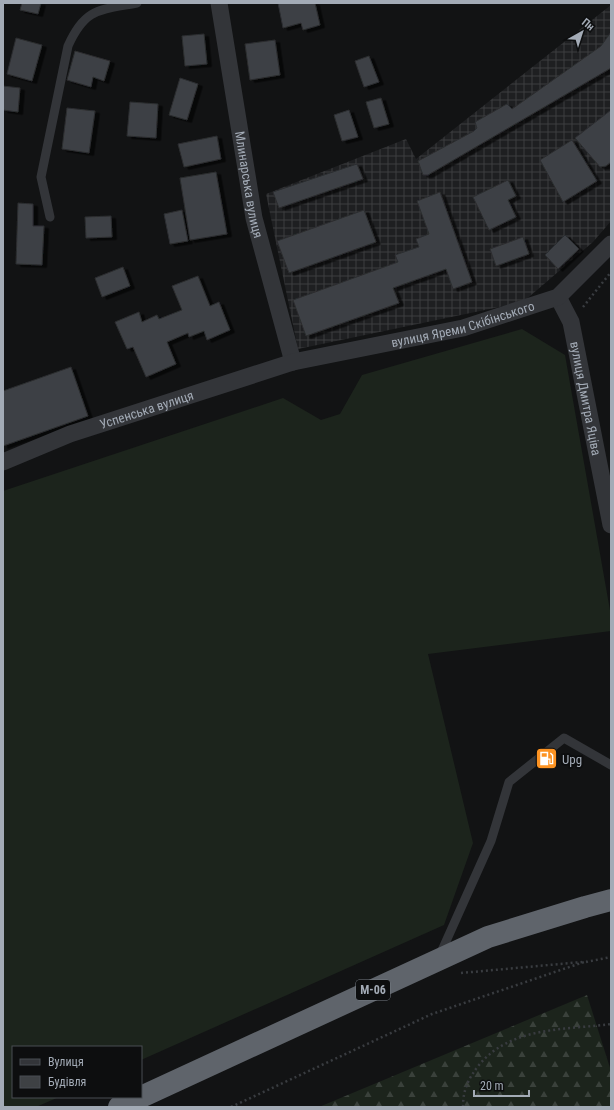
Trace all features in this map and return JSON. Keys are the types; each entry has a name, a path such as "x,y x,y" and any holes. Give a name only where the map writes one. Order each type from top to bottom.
{"highway":[{"name":"М-06","path":"142,1097 488,937 611,900"},
{"name":"М-06","path":"119,1107 139,1098"}],"street":[{"name":"Млинарська вулиця","path":"219,3 254,218 293,362"},
{"name":"вулиця Яреми Скібінського","path":"293,362 463,328 558,297 611,244"},
{"name":"вулиця Дмитра Яціва","path":"558,297 571,322 611,526"},
{"name":"Успенська вулиця","path":"3,462 70,434 293,362"}],"lane":[{"path":"50,217 41,177 68,46 76,28 89,15 105,8 137,3"},
{"path":"437,960 492,841 510,782 564,738 611,765"}],"path":[{"path":"571,322 611,272"},
{"path":"459,973 587,962 611,958"},
{"path":"231,1107 432,1014 587,962"},
{"path":"463,1107 463,1092 467,1082 484,1058 504,1044 536,1033 611,1024"}],"shaded area":[{"path":"611,5 611,221 593,242 523,302 298,349 266,194 406,139 416,159"}],"green space":[{"path":"522,329 565,355 611,616 611,631 428,654 473,843 444,925 142,1060 142,1046 12,1046 12,1098 57,1098 36,1107 3,1107 3,491 283,398 321,420 340,414 362,375"},
{"path":"587,995 611,1071 611,1107 319,1107"}],"building":[{"path":"22,3 41,3 38,14 20,10"},
{"path":"278,3 315,3 320,25 303,30 301,23 283,28"},
{"path":"611,32 611,68 428,175 423,175 418,161 474,131 477,128 475,122 505,105 507,104 512,109 601,46"},
{"path":"204,34 207,64 185,66 182,36"},
{"path":"16,38 42,45 32,81 7,74"},
{"path":"275,40 280,75 250,80 245,44"},
{"path":"75,51 110,61 104,81 93,77 91,87 67,80"},
{"path":"369,56 379,82 364,87 355,61"},
{"path":"180,78 198,84 187,120 169,115"},
{"path":"3,86 20,88 18,112 3,110"},
{"path":"381,98 389,124 374,128 366,102"},
{"path":"130,102 158,104 156,138 127,136"},
{"path":"67,108 95,111 89,153 62,149"},
{"path":"349,110 358,137 342,141 334,115"},
{"path":"611,110 611,162 606,166 600,167 575,138"},
{"path":"217,136 221,159 184,167 178,144"},
{"path":"572,140 597,181 563,202 540,160"},
{"path":"357,164 363,179 279,208 273,192"},
{"path":"216,172 227,234 190,240 180,178"},
{"path":"508,180 516,196 508,200 516,217 489,230 473,197"},
{"path":"440,192 472,282 453,289 446,269 393,288 399,303 306,336 293,300 398,262 395,255 419,247 416,239 429,234 417,201"},
{"path":"18,203 33,204 33,226 44,226 42,265 16,264"},
{"path":"182,210 188,241 170,244 164,214"},
{"path":"364,210 376,242 289,273 277,241"},
{"path":"111,216 112,237 86,238 85,217"},
{"path":"565,235 579,249 558,269 545,255"},
{"path":"523,237 529,254 496,266 490,249"},
{"path":"123,267 130,286 102,297 95,278"},
{"path":"198,276 210,306 219,302 230,330 207,340 204,331 189,337 188,333 167,342 176,364 146,377 133,347 127,349 115,322 139,312 142,322 157,315 159,319 182,310 172,286"},
{"path":"71,367 88,416 3,446 3,391"}],"place":[{"name":"Upg","path":"546,759"}]}
